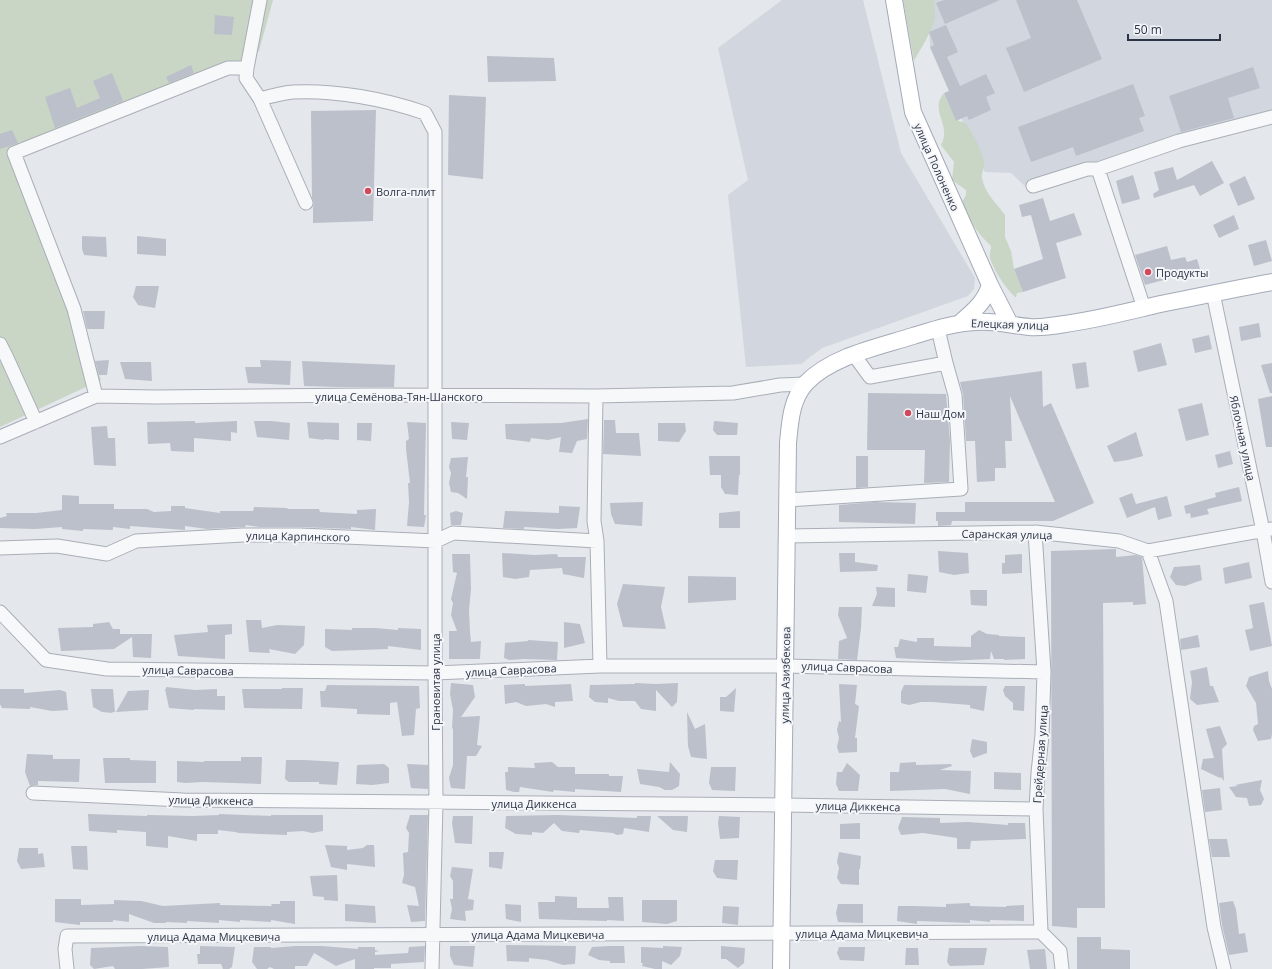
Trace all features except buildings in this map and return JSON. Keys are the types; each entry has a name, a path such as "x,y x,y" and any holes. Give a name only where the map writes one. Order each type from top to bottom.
{"main road":[{"name":"улица Полоненко","path":"894,0 913,112 990,285 1010,324"},
{"name":"Елецкая улица","path":"805,384 819,373 839,361 854,355 959,324 993,321 1029,327 1050,327 1272,282"},
{"path":"959,324 979,306 987,294 990,285"},
{"name":"улица Азизбекова","path":"781,969 788,443 791,415 797,397 805,384"}],"street":[{"path":"260,0 246,78 260,99 306,204"},
{"path":"96,396 74,309 14,153 228,68 247,68"},
{"name":"Грановитая улица","path":"260,99 292,92 333,92 401,104 425,113 435,132 436,803 432,969"},
{"path":"1033,186 1087,168 1098,169 1179,141 1272,118"},
{"path":"1098,169 1144,308"},
{"name":"Яблочная улица","path":"1213,293 1267,530 1272,582"},
{"path":"787,500 961,489 955,394 938,329"},
{"path":"0,344 36,422"},
{"path":"854,355 870,377 946,363"},
{"name":"улица Семёнова-Тян-Шанского","path":"0,437 96,396 596,396 733,393 780,385 805,384"},
{"path":"596,396 594,521 597,541 600,666"},
{"name":"Саранская улица","path":"787,536 1035,532 1119,541 1148,551 1267,530"},
{"name":"Грейдерная улица","path":"1035,532 1044,672 1042,735 1036,809 1041,932"},
{"name":"улица Карпинского","path":"0,548 58,546 107,554 136,541 244,535 300,535 436,541 453,533 597,541"},
{"path":"1148,551 1166,601 1214,927 1224,969"},
{"name":"улица Саврасова","path":"0,612 46,660 108,669 435,674 600,666 785,666 1044,672"},
{"name":"улица Диккенса","path":"33,793 184,800 783,805 1036,809"},
{"path":"1041,932 1060,951 1062,969"},
{"name":"улица Адама Мицкевича","path":"67,969 65,949 67,936 1041,932"}],"shaded area":[{"path":"782,0 863,0 901,153 975,278 974,289 968,296 822,348 801,364 746,367 728,195 748,180 718,48"},
{"path":"933,0 1272,0 1272,111 1026,187 1011,173 985,172 930,47 929,32"}],"green space":[{"path":"0,0 273,0 259,51 232,67 56,133 18,143 101,380 0,427"},
{"path":"903,0 935,0 935,19 914,61"},
{"path":"944,93 956,120 966,123 977,142 984,163 982,176 983,183 991,198 1005,215 1005,237 1011,251 1014,269 1023,292 1017,293 1016,298 1004,284 992,264 990,258 991,246 978,231 965,209 962,202 966,195 966,190 952,180 954,162 941,145 944,137 944,130 939,104"}],"place":[{"name":"Волга-плит","path":"368,191"},
{"name":"Продукты","path":"1148,272"},
{"name":"Наш Дом","path":"908,413"}]}
